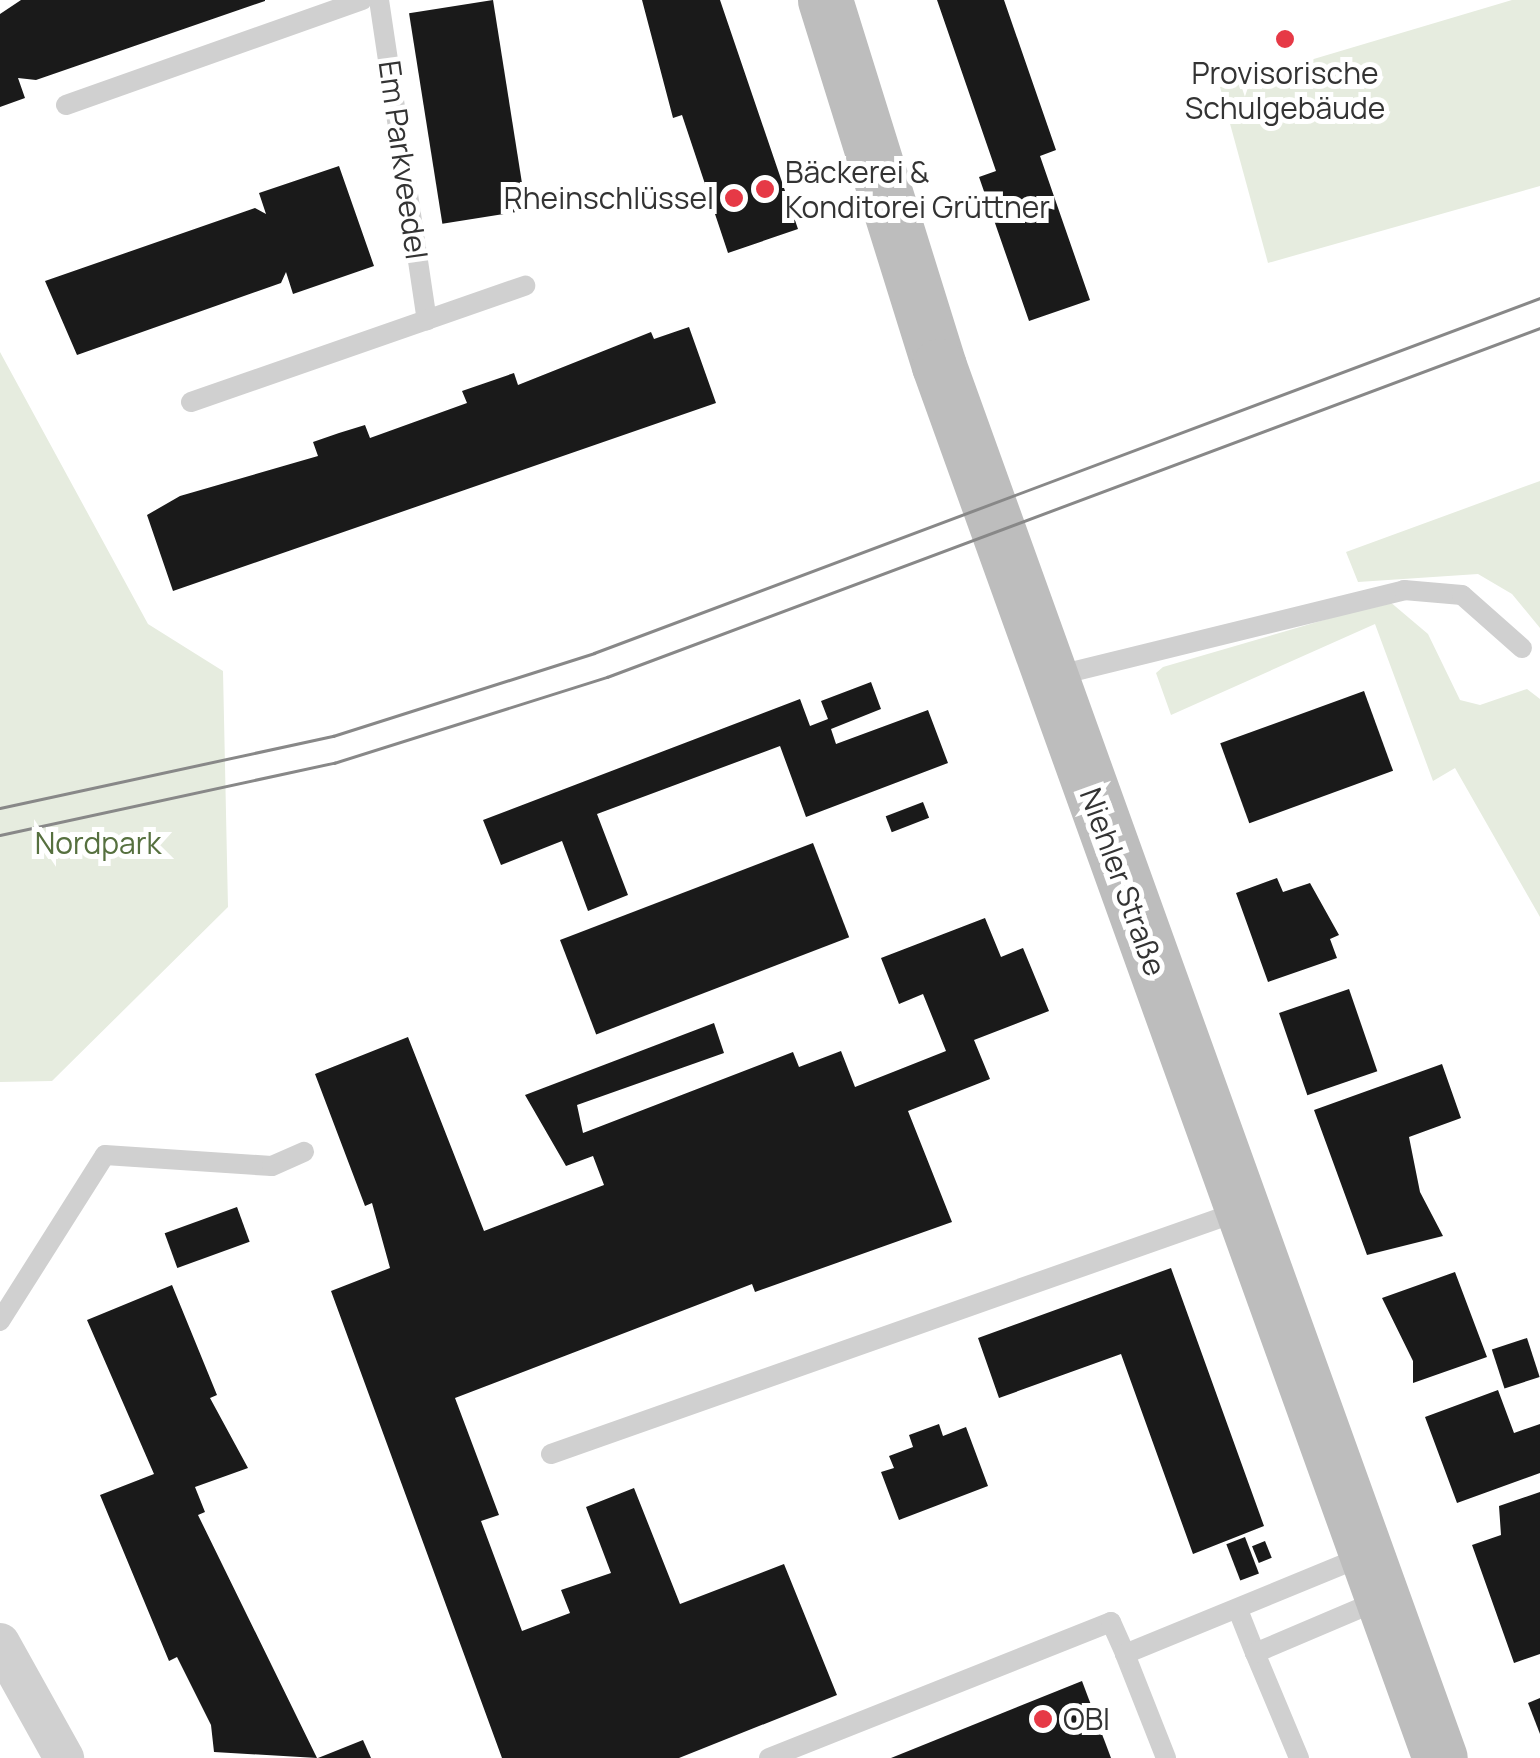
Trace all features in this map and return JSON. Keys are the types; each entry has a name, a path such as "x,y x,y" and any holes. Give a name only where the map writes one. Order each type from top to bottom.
{"street":[{"name":"Niehler Straße","path":"825,0 1050,677 1440,1758"},
{"path":"0,1643 64,1758"}],"lane":[{"path":"66,106 362,0"},
{"name":"Em Parkveedel","path":"379,0 426,320"},
{"path":"191,402 525,286"},
{"path":"1050,677 1404,590 1462,594 1522,648"},
{"path":"0,1320 105,1155 272,1166 304,1152"},
{"path":"550,1454 1242,1210"},
{"path":"1124,1654 1238,1610 1374,1577"},
{"path":"1254,1653 1374,1577"},
{"path":"1238,1610 1299,1758"},
{"path":"768,1758 1112,1622 1166,1758"}],"green space":[{"path":"1512,0 1540,0 1540,186 1268,263 1220,87"},
{"name":"Nordpark","path":"0,352 148,624 223,671 228,907 52,1081 0,1082"},
{"path":"1540,481 1540,628 1512,594 1478,574 1358,582 1346,552"},
{"path":"1389,601 1428,634 1460,700 1480,705 1527,689 1540,699 1540,917 1455,768 1433,781 1375,624 1171,715 1156,673 1163,667"}],"building":[{"path":"21,0 265,1 36,80 18,78 25,98 0,107 0,14"},
{"path":"493,0 526,210 442,224 409,13"},
{"path":"642,0 720,0 798,229 728,253 682,115 673,118"},
{"path":"937,0 1004,0 1056,150 1040,156 1090,300 1029,321 979,177 996,171"},
{"path":"339,166 374,266 293,294 286,272 281,283 77,355 45,281 255,208 266,214 259,193"},
{"path":"689,327 716,403 173,591 147,515 180,496 318,456 313,442 339,433 365,425 370,438 467,403 462,391 514,373 518,385 651,332 654,339"},
{"path":"871,682 881,709 831,729 836,744 928,710 948,763 806,817 780,746 597,814 628,895 588,911 562,841 501,865 483,820 800,699 810,726 828,719 821,701"},
{"path":"1364,691 1393,771 1249,823 1220,743"},
{"path":"923,802 929,818 892,832 886,816"},
{"path":"813,843 849,937 596,1034 560,940"},
{"path":"1277,878 1283,892 1310,883 1339,935 1330,939 1337,958 1268,982 1236,893"},
{"path":"985,918 1001,957 1023,948 1049,1011 974,1040 990,1079 908,1111 952,1222 755,1292 752,1284 455,1398 499,1515 481,1521 522,1631 570,1613 561,1590 611,1573 586,1507 634,1488 680,1604 784,1564 837,1695 679,1758 502,1758 331,1291 390,1268 372,1203 365,1206 315,1074 408,1037 484,1231 604,1185 593,1156 566,1166 525,1095 714,1023 724,1053 577,1105 583,1133 793,1052 799,1067 841,1051 855,1087 946,1051 923,994 899,1004 881,958"},
{"path":"1349,989 1377,1071 1307,1095 1279,1013"},
{"path":"1442,1064 1461,1118 1409,1137 1420,1192 1443,1236 1367,1255 1314,1110"},
{"path":"237,1207 250,1242 177,1268 165,1233"},
{"path":"1171,1268 1264,1526 1193,1554 1121,1354 999,1398 978,1338"},
{"path":"1455,1272 1487,1357 1413,1383 1413,1361 1382,1298"},
{"path":"172,1285 217,1395 210,1398 248,1468 195,1487 205,1512 198,1515 317,1758 214,1752 211,1725 177,1657 169,1661 100,1495 154,1474 87,1320"},
{"path":"1527,1338 1540,1377 1504,1388 1492,1349"},
{"path":"1498,1390 1514,1433 1540,1424 1540,1473 1457,1503 1425,1417"},
{"path":"939,1424 943,1436 966,1427 988,1486 899,1520 881,1472 894,1468 889,1456 913,1447 909,1435"},
{"path":"1540,1492 1540,1654 1514,1663 1472,1545 1501,1535 1499,1506"},
{"path":"1245,1537 1259,1573 1240,1581 1226,1544"},
{"path":"1265,1541 1272,1558 1259,1563 1252,1546"},
{"name":"OBI","path":"1082,1681 1111,1758 891,1758"},
{"path":"1540,1698 1540,1734 1528,1703"},
{"path":"363,1740 371,1758 318,1758"}],"tram line":[{"path":"0,808 333,736 594,653 1540,298"},
{"path":"0,835 334,763 607,677 1540,328"}],"place":[{"name":"Provisorische Schulgebäude","path":"1285,39"},
{"name":"Bäckerei & Konditorei Grüttner","path":"765,189"},
{"name":"Rheinschlüssel","path":"734,198"},
{"name":"OBI","path":"1043,1719"}]}
